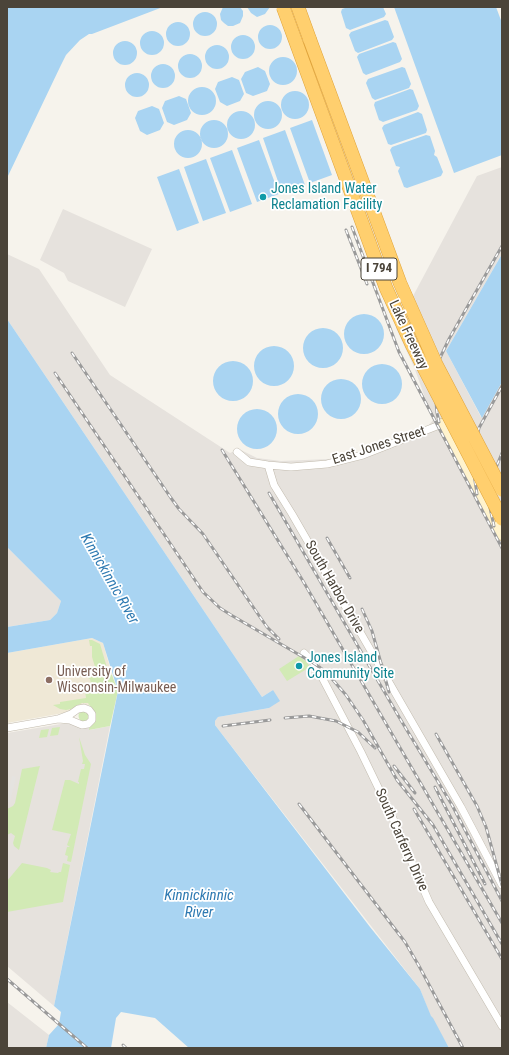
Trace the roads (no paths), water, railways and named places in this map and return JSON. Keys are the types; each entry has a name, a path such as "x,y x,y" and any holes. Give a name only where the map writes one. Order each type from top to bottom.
{"highway":[{"name":"Lake Freeway","path":"283,7 386,288 412,345 502,519"},
{"name":"Lake Freeway","path":"298,7 400,283 436,364 502,490"}],"street":[{"name":"East Jones Street","path":"268,465 291,467 327,464 363,455 442,424"},
{"path":"442,424 502,535"},
{"path":"237,452 249,462 268,465"},
{"name":"South Harbor Drive","path":"268,465 274,485 461,807 502,885"},
{"name":"South Carferry Drive","path":"304,653 315,664 368,766 391,814 429,902 502,1026"},
{"path":"7,728 58,720"}],"water":[{"path":"7,7 163,7 89,34 80,40 66,55 7,178"},
{"path":"223,7 240,7 243,11 243,16 240,23 233,26 228,26 224,23 221,20 220,14"},
{"path":"247,7 270,7 265,14 257,17 251,13"},
{"path":"348,7 383,7 386,14 384,17 350,30 346,28 341,12 342,9"},
{"path":"394,7 496,7 502,23 502,155 454,173"},
{"path":"205,12 213,16 217,24 213,32 205,36 197,32 193,24 197,16"},
{"path":"385,20 388,21 394,37 392,40 358,53 355,51 349,35 351,32"},
{"path":"178,22 186,26 190,34 186,42 178,46 170,42 166,34 170,26"},
{"path":"270,25 278,29 282,37 278,45 270,49 262,45 258,37 262,29"},
{"path":"152,31 160,35 164,43 160,51 152,55 144,51 140,43 144,35"},
{"path":"243,35 251,39 255,47 251,55 243,59 235,55 231,47 235,39"},
{"path":"125,41 133,45 137,53 133,61 125,65 117,61 113,53 117,45"},
{"path":"393,42 396,43 402,59 400,62 366,75 363,73 357,57 359,54"},
{"path":"217,45 225,49 229,57 225,65 217,69 209,65 205,57 209,49"},
{"path":"190,54 198,58 202,66 198,74 190,78 182,74 178,66 182,58"},
{"path":"283,57 293,61 297,71 293,81 283,85 273,81 269,71 273,61"},
{"path":"163,64 171,68 175,76 171,84 163,88 155,84 151,76 155,68"},
{"path":"258,67 265,71 270,84 267,91 253,96 246,93 241,79 245,72"},
{"path":"402,67 405,68 411,84 409,88 375,100 372,98 366,83 368,79"},
{"path":"137,73 145,77 149,85 145,93 137,97 129,93 125,85 129,77"},
{"path":"232,77 239,80 244,94 240,101 227,106 220,102 215,89 218,82"},
{"path":"202,87 212,91 216,101 212,111 202,115 192,111 188,101 192,91"},
{"path":"410,89 413,90 419,106 417,110 383,122 379,120 374,105 375,102"},
{"path":"295,91 305,95 309,105 305,115 295,119 285,115 281,105 285,95"},
{"path":"179,96 186,99 191,113 187,120 174,125 167,122 162,108 165,101"},
{"path":"268,101 278,105 282,115 278,125 268,129 258,125 254,115 258,105"},
{"path":"152,106 159,109 164,123 160,130 147,135 140,131 135,118 138,111"},
{"path":"241,111 251,115 255,125 251,135 241,139 231,135 227,125 231,115"},
{"path":"418,112 422,114 427,130 426,133 391,145 388,144 382,128 384,125"},
{"path":"214,120 224,124 228,134 224,144 214,148 204,144 200,134 204,124"},
{"path":"312,120 332,175 310,183 290,128"},
{"path":"188,130 198,134 202,144 198,154 188,158 178,154 174,144 178,134"},
{"path":"285,130 305,185 282,193 263,138"},
{"path":"426,135 430,136 435,151 434,155 437,157 443,172 441,176 407,188 404,187 398,171 400,167 396,166 390,150 392,147"},
{"path":"259,140 279,194 257,202 237,148"},
{"path":"232,150 252,204 230,212 210,158"},
{"path":"206,159 226,213 203,221 184,167"},
{"path":"179,169 199,223 177,231 157,177"},
{"path":"502,254 502,382 482,418 446,351"},
{"path":"368,314 375,317 381,323 384,334 383,342 375,351 368,354 360,354 353,351 345,342 344,330 347,323 356,315"},
{"name":"Kinnickinnic River","path":"7,319 262,697 273,690 280,701 269,708 218,717 215,721 215,725 370,927 420,989 431,1016 449,1048 189,1048 155,1018 121,1012 116,1018 111,1048 46,1048 49,1035 59,1024 61,1012 54,1006 118,691 103,643 92,638 7,653 7,627 50,620 57,613 61,601 7,547"},
{"path":"327,328 334,331 340,337 343,348 342,356 334,365 327,368 319,368 312,365 304,356 303,344 306,337 315,329"},
{"path":"278,346 285,349 291,355 294,366 293,374 285,383 278,386 270,386 263,383 255,374 254,362 257,355 266,347"},
{"path":"237,361 244,364 250,370 253,381 252,389 244,398 237,401 229,401 222,398 214,389 213,377 216,370 225,362"},
{"path":"386,364 393,367 399,373 402,384 401,392 393,401 386,404 378,404 371,401 363,392 362,380 365,373 374,365"},
{"path":"345,379 352,382 358,388 361,399 360,407 352,416 345,419 337,419 330,416 322,407 321,395 324,388 333,380"},
{"path":"302,394 309,397 315,403 318,414 317,422 309,431 302,434 294,434 287,431 279,422 278,410 281,403 290,395"},
{"path":"261,409 268,412 274,418 277,429 276,437 268,446 261,449 253,449 246,446 238,437 237,425 240,418 249,410"}],"railway":[{"path":"352,227 399,352 502,548"},
{"path":"346,230 367,284"},
{"path":"439,422 435,391 439,360 449,339 502,246"},
{"path":"72,353 171,498 179,509 203,534 267,627 279,639"},
{"path":"55,373 203,592 220,608 315,664 326,672 346,695 363,720 397,780 433,825 502,944"},
{"path":"477,494 473,468 476,439 479,428 502,386"},
{"path":"222,450 303,581 502,923"},
{"path":"494,526 490,508 490,490 493,475 502,453"},
{"path":"269,493 452,805 502,901"},
{"path":"327,538 350,578"},
{"path":"362,609 372,631 389,692"},
{"path":"285,718 309,716 336,721 358,732 375,748"},
{"path":"223,726 270,720"},
{"path":"436,734 477,806 486,827 502,885"},
{"path":"394,766 415,793"},
{"path":"435,787 485,884"},
{"path":"299,804 405,942 463,1048"},
{"path":"414,809 502,959"},
{"path":"7,979 87,1048"},
{"path":"123,1045 126,1048"}],"place":[{"name":"Jones Island Water Reclamation Facility","path":"263,197"},
{"name":"Jones Island Community Site","path":"299,666"},
{"name":"University of Wisconsin-Milwaukee","path":"49,680"}]}
